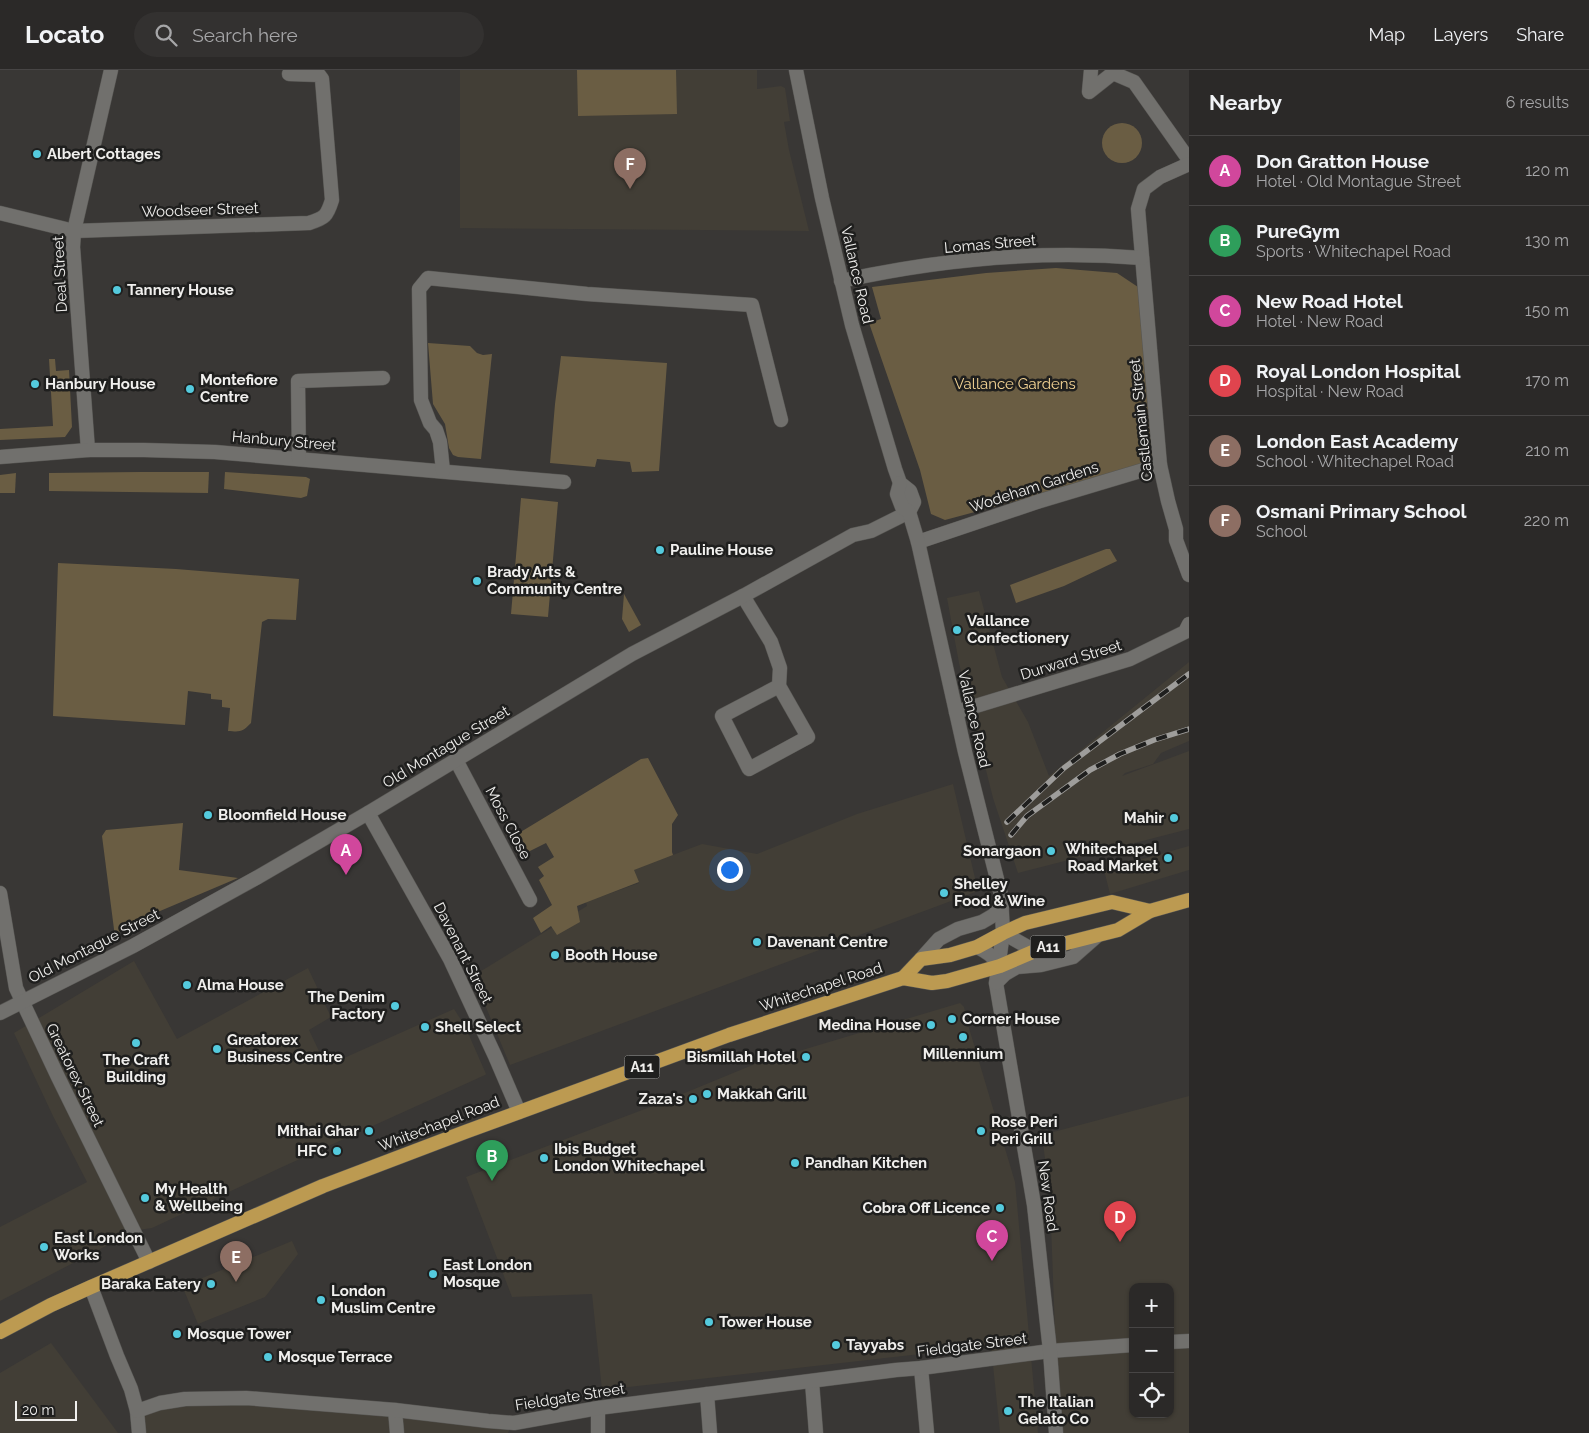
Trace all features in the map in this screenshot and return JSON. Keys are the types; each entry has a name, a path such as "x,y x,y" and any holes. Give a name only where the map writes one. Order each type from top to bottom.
{"highway":[{"name":"Whitechapel Road","path":"0,1332 51,1305 323,1186 729,1035 903,978 932,983 947,981 1000,966 1035,951 1118,930 1150,911 1189,900"},
{"name":"Whitechapel Road","path":"903,978 921,959 950,955 977,947 1025,923 1112,902 1150,911"}],"street":[{"name":"Deal Street","path":"88,450 73,247 74,232 110,70"},
{"name":"Vallance Road","path":"796,70 841,281 859,350 900,483 897,494 902,507 909,512 918,542 956,712 1001,895 1003,933 1000,966"},
{"path":"1090,70 1089,92 1113,73 1134,82 1189,162"},
{"name":"Woodseer Street","path":"0,213 74,232 309,223 322,220 328,212 332,200 322,79 319,75 289,74"},
{"name":"Castlemain Street","path":"1189,162 1160,177 1144,189 1138,209 1160,465 1176,529 1176,540 1189,575"},
{"name":"Lomas Street","path":"841,281 900,270 1028,255 1142,258"},
{"path":"443,471 440,442 421,400 418,289 428,278 587,294 752,305 781,420"},
{"path":"299,459 298,381 384,378"},
{"name":"Hanbury Street","path":"0,458 88,450 215,452 564,482"},
{"name":"Wodeham Gardens","path":"918,542 1040,501 1160,465"},
{"name":"Old Montague Street","path":"0,1013 133,946 368,813 632,654 743,596 853,535 871,531 909,512"},
{"path":"743,596 771,642 780,668 779,686 808,737 750,769 722,716 779,686"},
{"name":"Durward Street","path":"956,712 1130,659 1188,632"},
{"name":"Moss Close","path":"456,760 530,900"},
{"name":"Davenant Street","path":"368,813 450,959 519,1112"},
{"name":"Greatorex Street","path":"0,893 15,982 22,1002 149,1262"},
{"name":"A11","path":"921,959 939,939 958,929 982,922 994,915 1002,906"},
{"path":"1003,933 1035,951"},
{"path":"996,983 1005,974 1017,967 1041,966 1073,957 1098,935"},
{"path":"977,947 988,952 1000,966"},
{"name":"New Road","path":"1000,966 996,983 1034,1205 1050,1351 1056,1433"},
{"path":"91,1287 132,1390 137,1411 139,1433"},
{"path":"1174,1342 1189,1341"},
{"name":"Fieldgate Street","path":"137,1411 160,1403 185,1399 246,1398 396,1410 514,1423 598,1408 896,1370 1050,1351 1129,1345"},
{"path":"921,1368 927,1433"},
{"path":"812,1382 816,1433"},
{"path":"708,1394 710,1433"},
{"path":"598,1408 598,1433"},
{"path":"396,1410 397,1433"}],"shaded area":[{"path":"460,70 757,70 757,89 781,86 785,88 790,121 784,122 809,231 460,228"},
{"path":"979,591 1002,677 1028,722 1049,776 1189,662 1189,741 1161,753 1153,764 1125,773 1122,776 1189,751 1189,829 1018,873 993,798 959,663 947,598"},
{"path":"953,784 978,891 510,1065 473,976 587,906 586,902 639,883 633,870 702,844 757,854 857,814"},
{"name":"Whitechapel Road Market","path":"1189,846 1189,870 1110,894 1104,870"},
{"path":"134,961 177,1039 308,968 331,1017 309,1030 326,1066 454,1009 465,1026 486,1074 152,1228 138,1230 127,1235 0,1301 0,1227 87,1182 14,1033"},
{"path":"960,1003 964,1007 1015,1182 1038,1433 1000,1433 991,1346 602,1390 592,1294 512,1297 466,1177 658,1104 755,1064"},
{"path":"1189,1096 1189,1433 1063,1433 1056,1358 1050,1198 1042,1135"},
{"path":"292,1241 298,1254 265,1297 198,1324 183,1288 196,1284 195,1281"},
{"path":"51,1343 118,1433 0,1433 0,1373"},
{"path":"246,1398 510,1428 508,1433 139,1433 137,1411"}],"green space":[{"path":"577,70 676,70 677,114 578,116"},
{"path":"1122,123 1136,129 1142,143 1136,157 1122,163 1108,157 1102,143 1108,129"},
{"name":"Vallance Gardens","path":"1056,268 1117,273 1141,289 1154,464 945,520 931,514 920,470 869,323 881,319 872,287 986,273"},
{"path":"428,343 470,346 477,353 483,355 492,354 481,459 458,457 453,455 449,448 445,424 433,404"},
{"path":"561,356 667,363 659,471 632,472 630,462 597,459 595,467 550,463"},
{"path":"49,359 55,359 56,371 69,370 72,427 65,437 0,440 0,429 53,426"},
{"path":"209,472 208,493 49,491 49,473"},
{"path":"225,472 306,477 310,479 307,496 301,498 224,489"},
{"path":"16,473 15,493 0,493 0,475"},
{"path":"521,498 558,502 548,617 511,614"},
{"path":"1110,549 1117,561 1064,586 1016,603 1010,585"},
{"path":"58,563 176,569 299,579 296,620 268,619 262,622 251,723 241,731 228,731 230,708 222,707 222,700 211,699 211,694 188,691 185,725 53,716"},
{"path":"624,594 641,625 629,632 622,619"},
{"path":"648,758 678,815 672,824 673,855 634,870 639,882 577,906 580,922 557,935 551,926 541,933 533,918 552,905 539,880 544,876 538,867 554,857 546,843 528,852 519,833 641,759"},
{"path":"183,823 179,870 238,878 127,925 115,937 102,836 106,830"}],"railway":[{"path":"1007,822 1064,768 1189,674"},
{"path":"1011,835 1027,816 1090,770 1120,754 1154,740 1189,729"}],"place":[{"name":"Albert Cottages","path":"37,154"},
{"name":"Osmani Primary School","path":"630,189"},
{"name":"Tannery House","path":"117,290"},
{"name":"Hanbury House","path":"35,384"},
{"name":"Montefiore Centre","path":"190,389"},
{"name":"Pauline House","path":"660,550"},
{"name":"Brady Arts & Community Centre","path":"477,581"},
{"name":"Vallance Confectionery","path":"957,630"},
{"name":"Bloomfield House","path":"208,815"},
{"name":"Mahir","path":"1174,818"},
{"name":"Sonargaon","path":"1051,851"},
{"name":"Whitechapel Road Market","path":"1168,858"},
{"name":"Don Gratton House","path":"346,875"},
{"name":"Shelley Food & Wine","path":"944,893"},
{"name":"Davenant Centre","path":"757,942"},
{"name":"Booth House","path":"555,955"},
{"name":"Alma House","path":"187,985"},
{"name":"The Denim Factory","path":"395,1006"},
{"name":"Corner House","path":"952,1019"},
{"name":"Medina House","path":"931,1025"},
{"name":"Shell Select","path":"425,1027"},
{"name":"Millennium","path":"963,1037"},
{"name":"The Craft Building","path":"136,1043"},
{"name":"Greatorex Business Centre","path":"217,1049"},
{"name":"Bismillah Hotel","path":"806,1057"},
{"name":"Makkah Grill","path":"707,1094"},
{"name":"Zaza's","path":"693,1099"},
{"name":"Mithai Ghar","path":"369,1131"},
{"name":"Rose Peri Peri Grill","path":"981,1131"},
{"name":"HFC","path":"337,1151"},
{"name":"Ibis Budget London Whitechapel","path":"544,1158"},
{"name":"Pandhan Kitchen","path":"795,1163"},
{"name":"PureGym","path":"492,1181"},
{"name":"My Health & Wellbeing","path":"145,1198"},
{"name":"Cobra Off Licence","path":"1000,1208"},
{"name":"Royal London Hospital","path":"1120,1242"},
{"name":"East London Works","path":"44,1247"},
{"name":"New Road Hotel","path":"992,1261"},
{"name":"East London Mosque","path":"433,1274"},
{"name":"London East Academy","path":"236,1282"},
{"name":"Baraka Eatery","path":"211,1284"},
{"name":"London Muslim Centre","path":"321,1300"},
{"name":"Tower House","path":"709,1322"},
{"name":"Mosque Tower","path":"177,1334"},
{"name":"Tayyabs","path":"836,1345"},
{"name":"Mosque Terrace","path":"268,1357"},
{"name":"The Italian Gelato Co","path":"1008,1411"}]}
